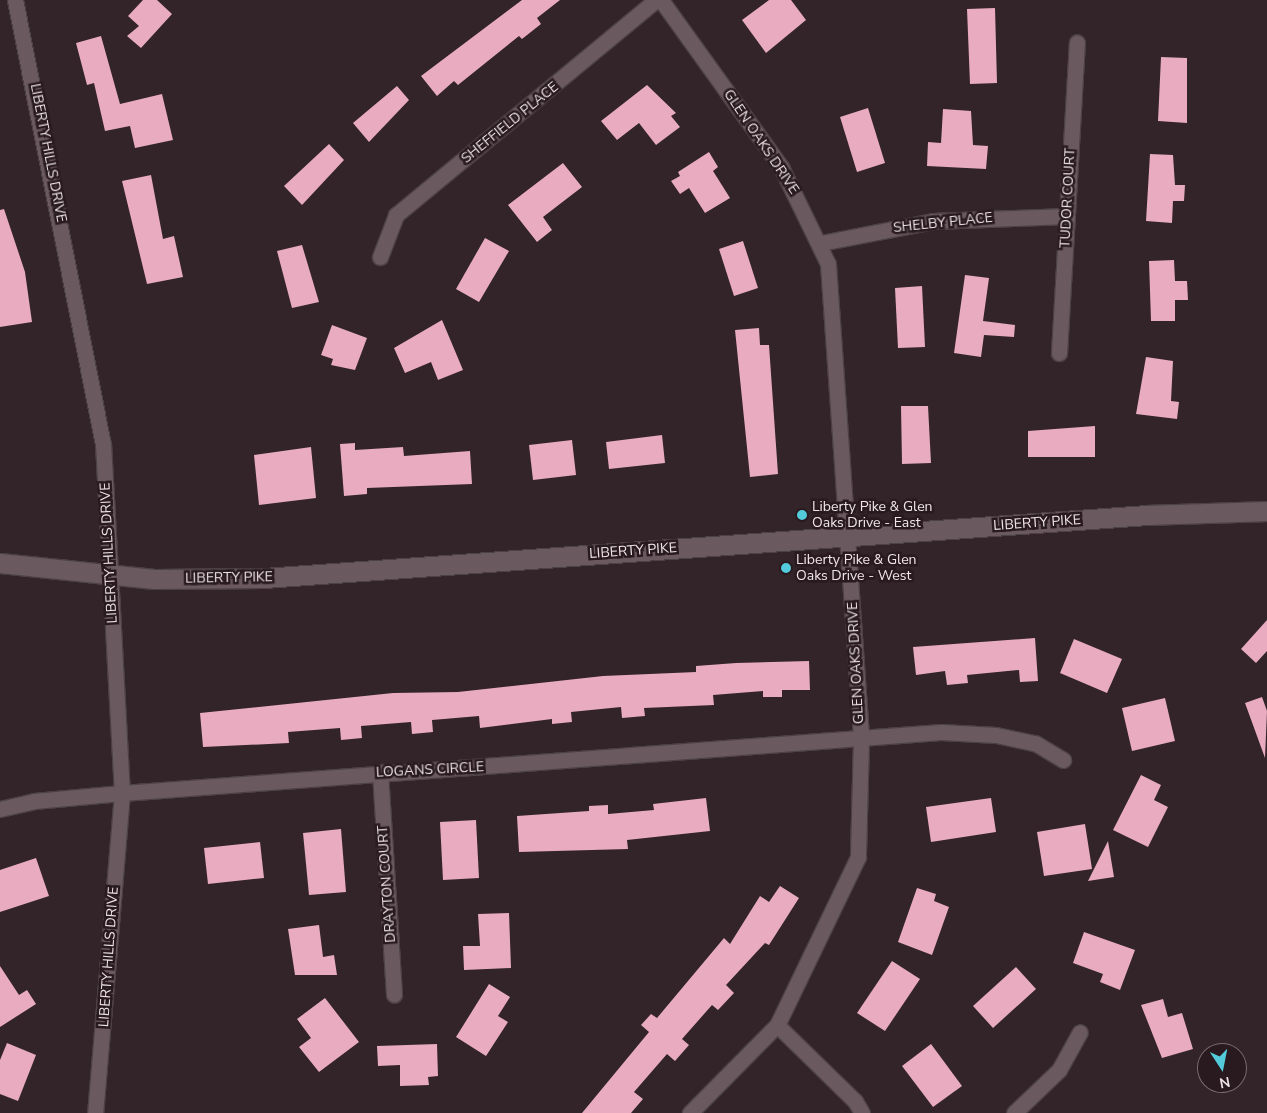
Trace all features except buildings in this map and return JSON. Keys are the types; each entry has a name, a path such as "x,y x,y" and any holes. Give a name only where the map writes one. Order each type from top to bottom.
{"street":[{"name":"LIBERTY HILLS DRIVE","path":"15,0 101,434 122,793 95,1113"},
{"name":"SHEFFIELD PLACE","path":"380,256 396,215 656,0"},
{"name":"GLEN OAKS DRIVE","path":"661,0 781,167 821,243 828,264 861,740 858,857 777,1025 690,1113"},
{"name":"TUDOR COURT","path":"1059,353 1077,44"},
{"name":"SHELBY PLACE","path":"821,243 933,221 1067,216"},
{"name":"LIBERTY PIKE","path":"0,563 110,576 328,574 848,535 1267,511"},
{"name":"LOGANS CIRCLE","path":"0,809 34,801 122,793 380,772 861,740 941,732 996,734 1035,743 1063,760"},
{"name":"DRAYTON COURT","path":"380,772 394,995"},
{"path":"777,1025 855,1101 862,1113"},
{"path":"1014,1113 1060,1070 1080,1032"}],"place":[{"name":"Liberty Pike & Glen Oaks Drive - East","path":"802,515"},
{"name":"Liberty Pike & Glen Oaks Drive - West","path":"786,568"}]}
